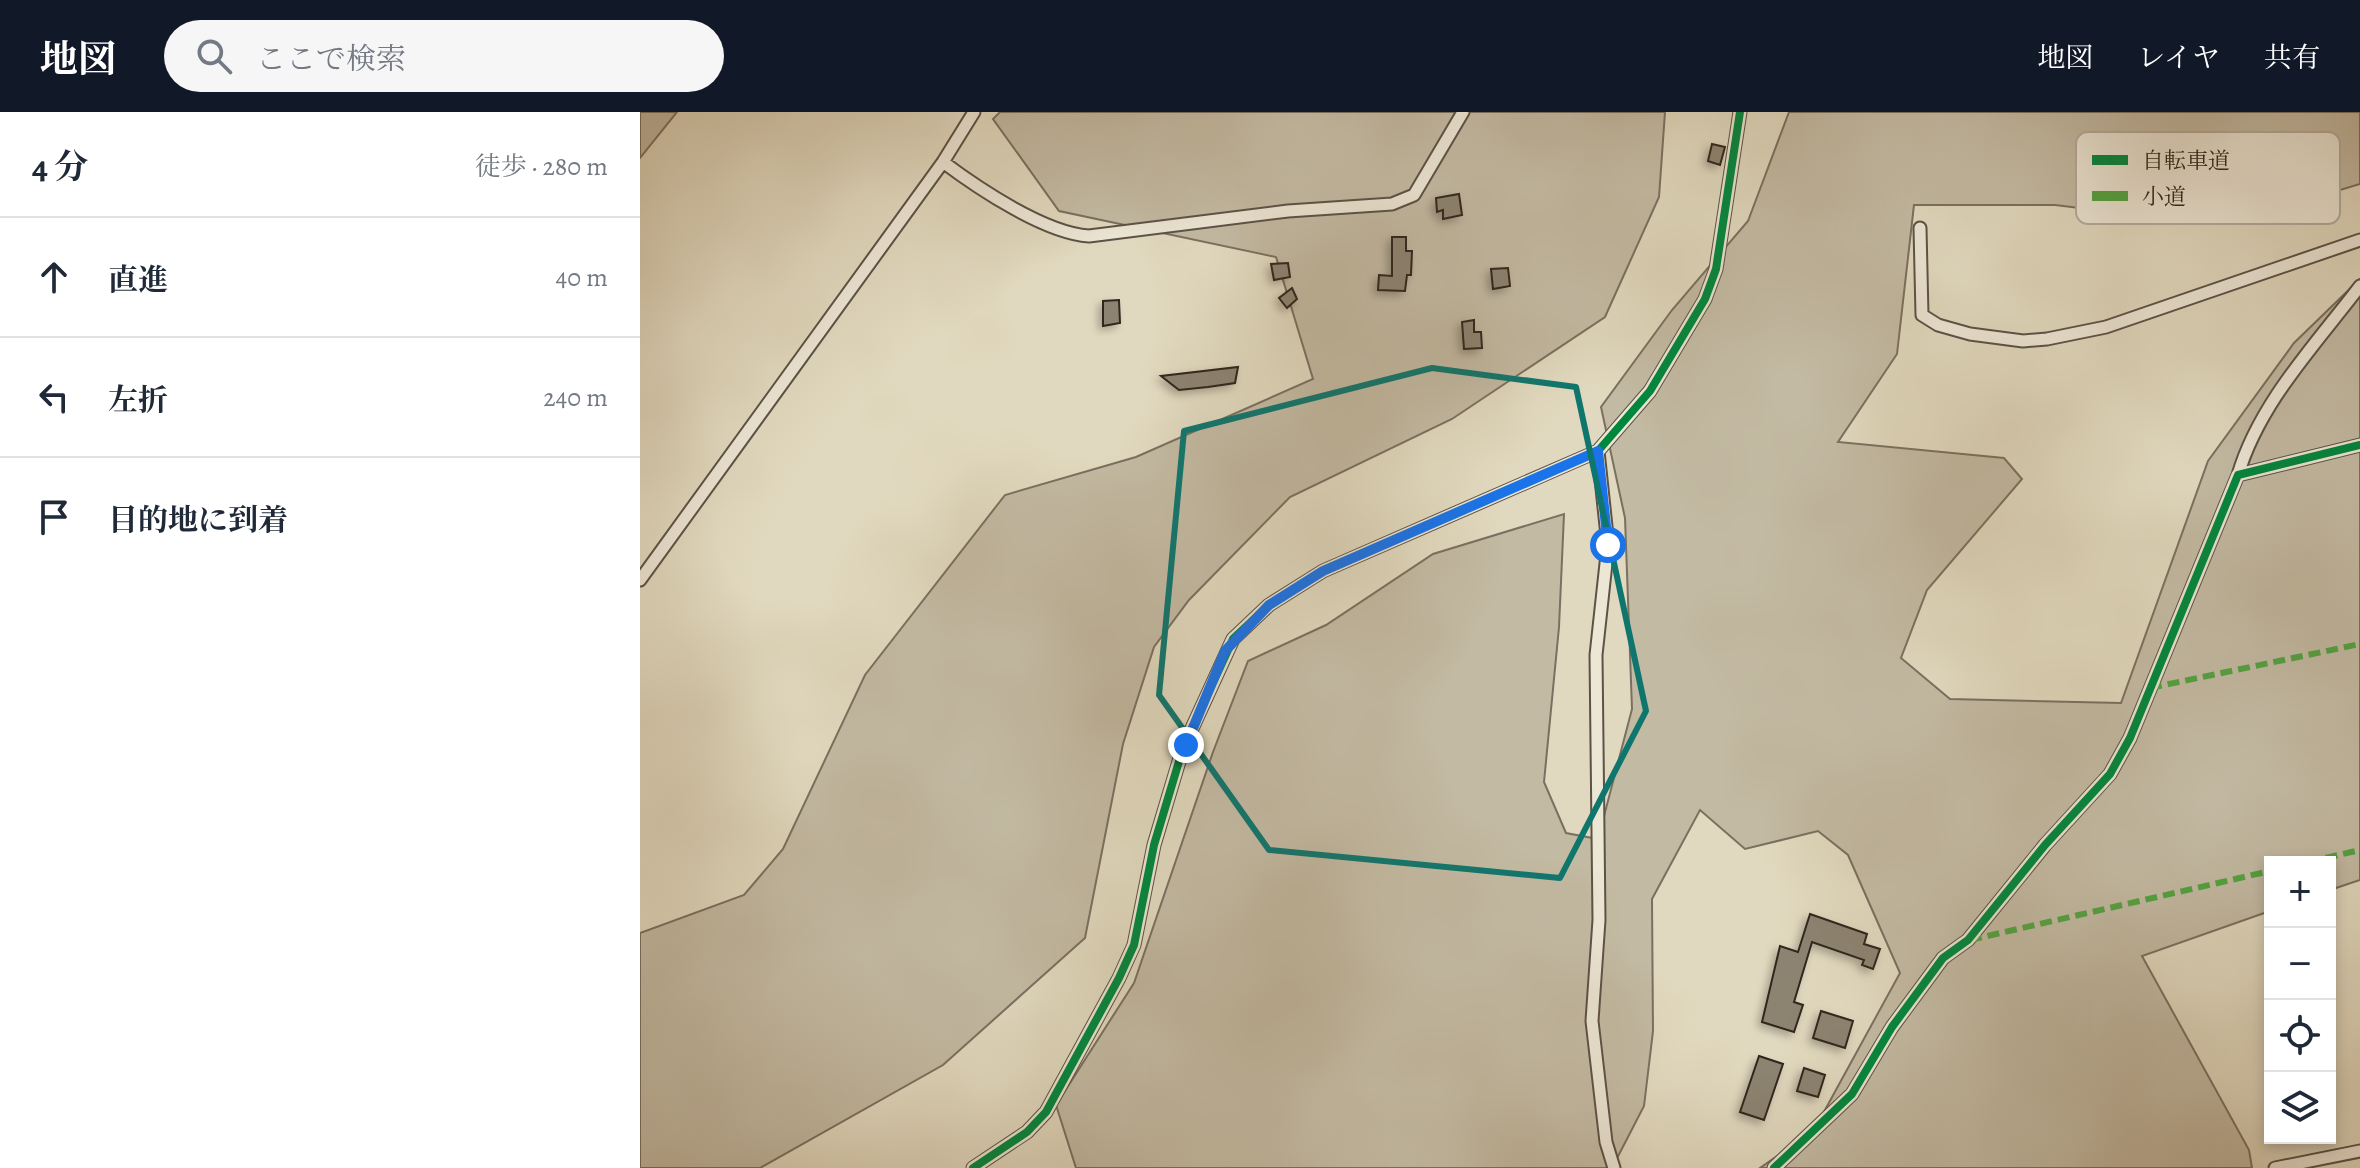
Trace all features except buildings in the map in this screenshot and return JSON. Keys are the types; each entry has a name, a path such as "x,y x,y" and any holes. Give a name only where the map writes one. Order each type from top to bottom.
{"street":[{"path":"640,580 943,162 974,112"},
{"path":"943,162 964,178 1066,235 1089,236 1288,211 1392,204 1414,195 1463,112"},
{"path":"973,1168 1027,1132 1046,1112 1119,978 1134,945 1154,845 1183,748 1233,639 1269,605 1323,571 1598,451 1650,391 1705,299 1716,269 1740,112"},
{"path":"1920,228 1922,315 1938,325 1970,334 2023,341 2106,327 2360,240"},
{"path":"1774,1168 1852,1094 1892,1027 1943,958 1968,940 2045,845 2110,774 2130,738 2244,454 2287,379 2360,286"},
{"path":"2238,475 2360,445"},
{"path":"1598,451 1608,545 1596,655 1599,920 1592,1021 1606,1142 1614,1168"},
{"path":"2275,1168 2360,1151"}],"highlighted area":[{"path":"1432,368 1576,387 1646,711 1560,878 1269,850 1159,695 1184,431"}],"shaded area":[{"path":"640,112 677,112 640,158"},
{"path":"1000,112 1665,112 1659,197 1605,317 1452,419 1290,497 1189,600 1154,647 1123,744 1085,938 943,1065 760,1168 640,1168 640,933 744,895 783,849 865,675 1005,495 1136,457 1313,379 1276,257 1059,211 993,119"},
{"path":"1789,112 2360,112 2360,184 2340,190 2340,132 2076,132 2076,208 1914,205 1897,354 1838,442 2004,458 2022,479 1927,590 1901,658 1950,699 2121,703 2208,461 2294,343 2360,279 2360,880 2336,888 2336,856 2264,856 2264,913 2142,956 2249,1150 2252,1168 1760,1168 1814,1130 1900,973 1848,855 1818,831 1745,849 1700,810 1652,899 1653,1031 1644,1106 1612,1168 1076,1168 1056,1105 1134,983 1213,752 1248,661 1326,625 1433,554 1564,514 1559,627 1544,782 1566,833 1598,839 1632,709 1625,518 1601,407 1672,310 1748,221"}],"marked path":[{"path":"2150,688 2360,644"},
{"path":"2334,856 2360,850"},
{"path":"1970,940 2264,872"}],"cycle path":[{"path":"973,1168 1027,1132 1046,1112 1119,978 1134,945 1154,845 1183,748 1233,639 1269,605 1323,571 1598,451 1650,391 1705,299 1716,269 1740,112"},
{"path":"1774,1168 1852,1094 1892,1027 1943,958 1968,940 2045,845 2110,774 2130,738 2238,475 2360,445"}],"route":[{"path":"1186,745 1195,717 1233,639 1269,605 1323,571 1598,451 1608,545"}]}
